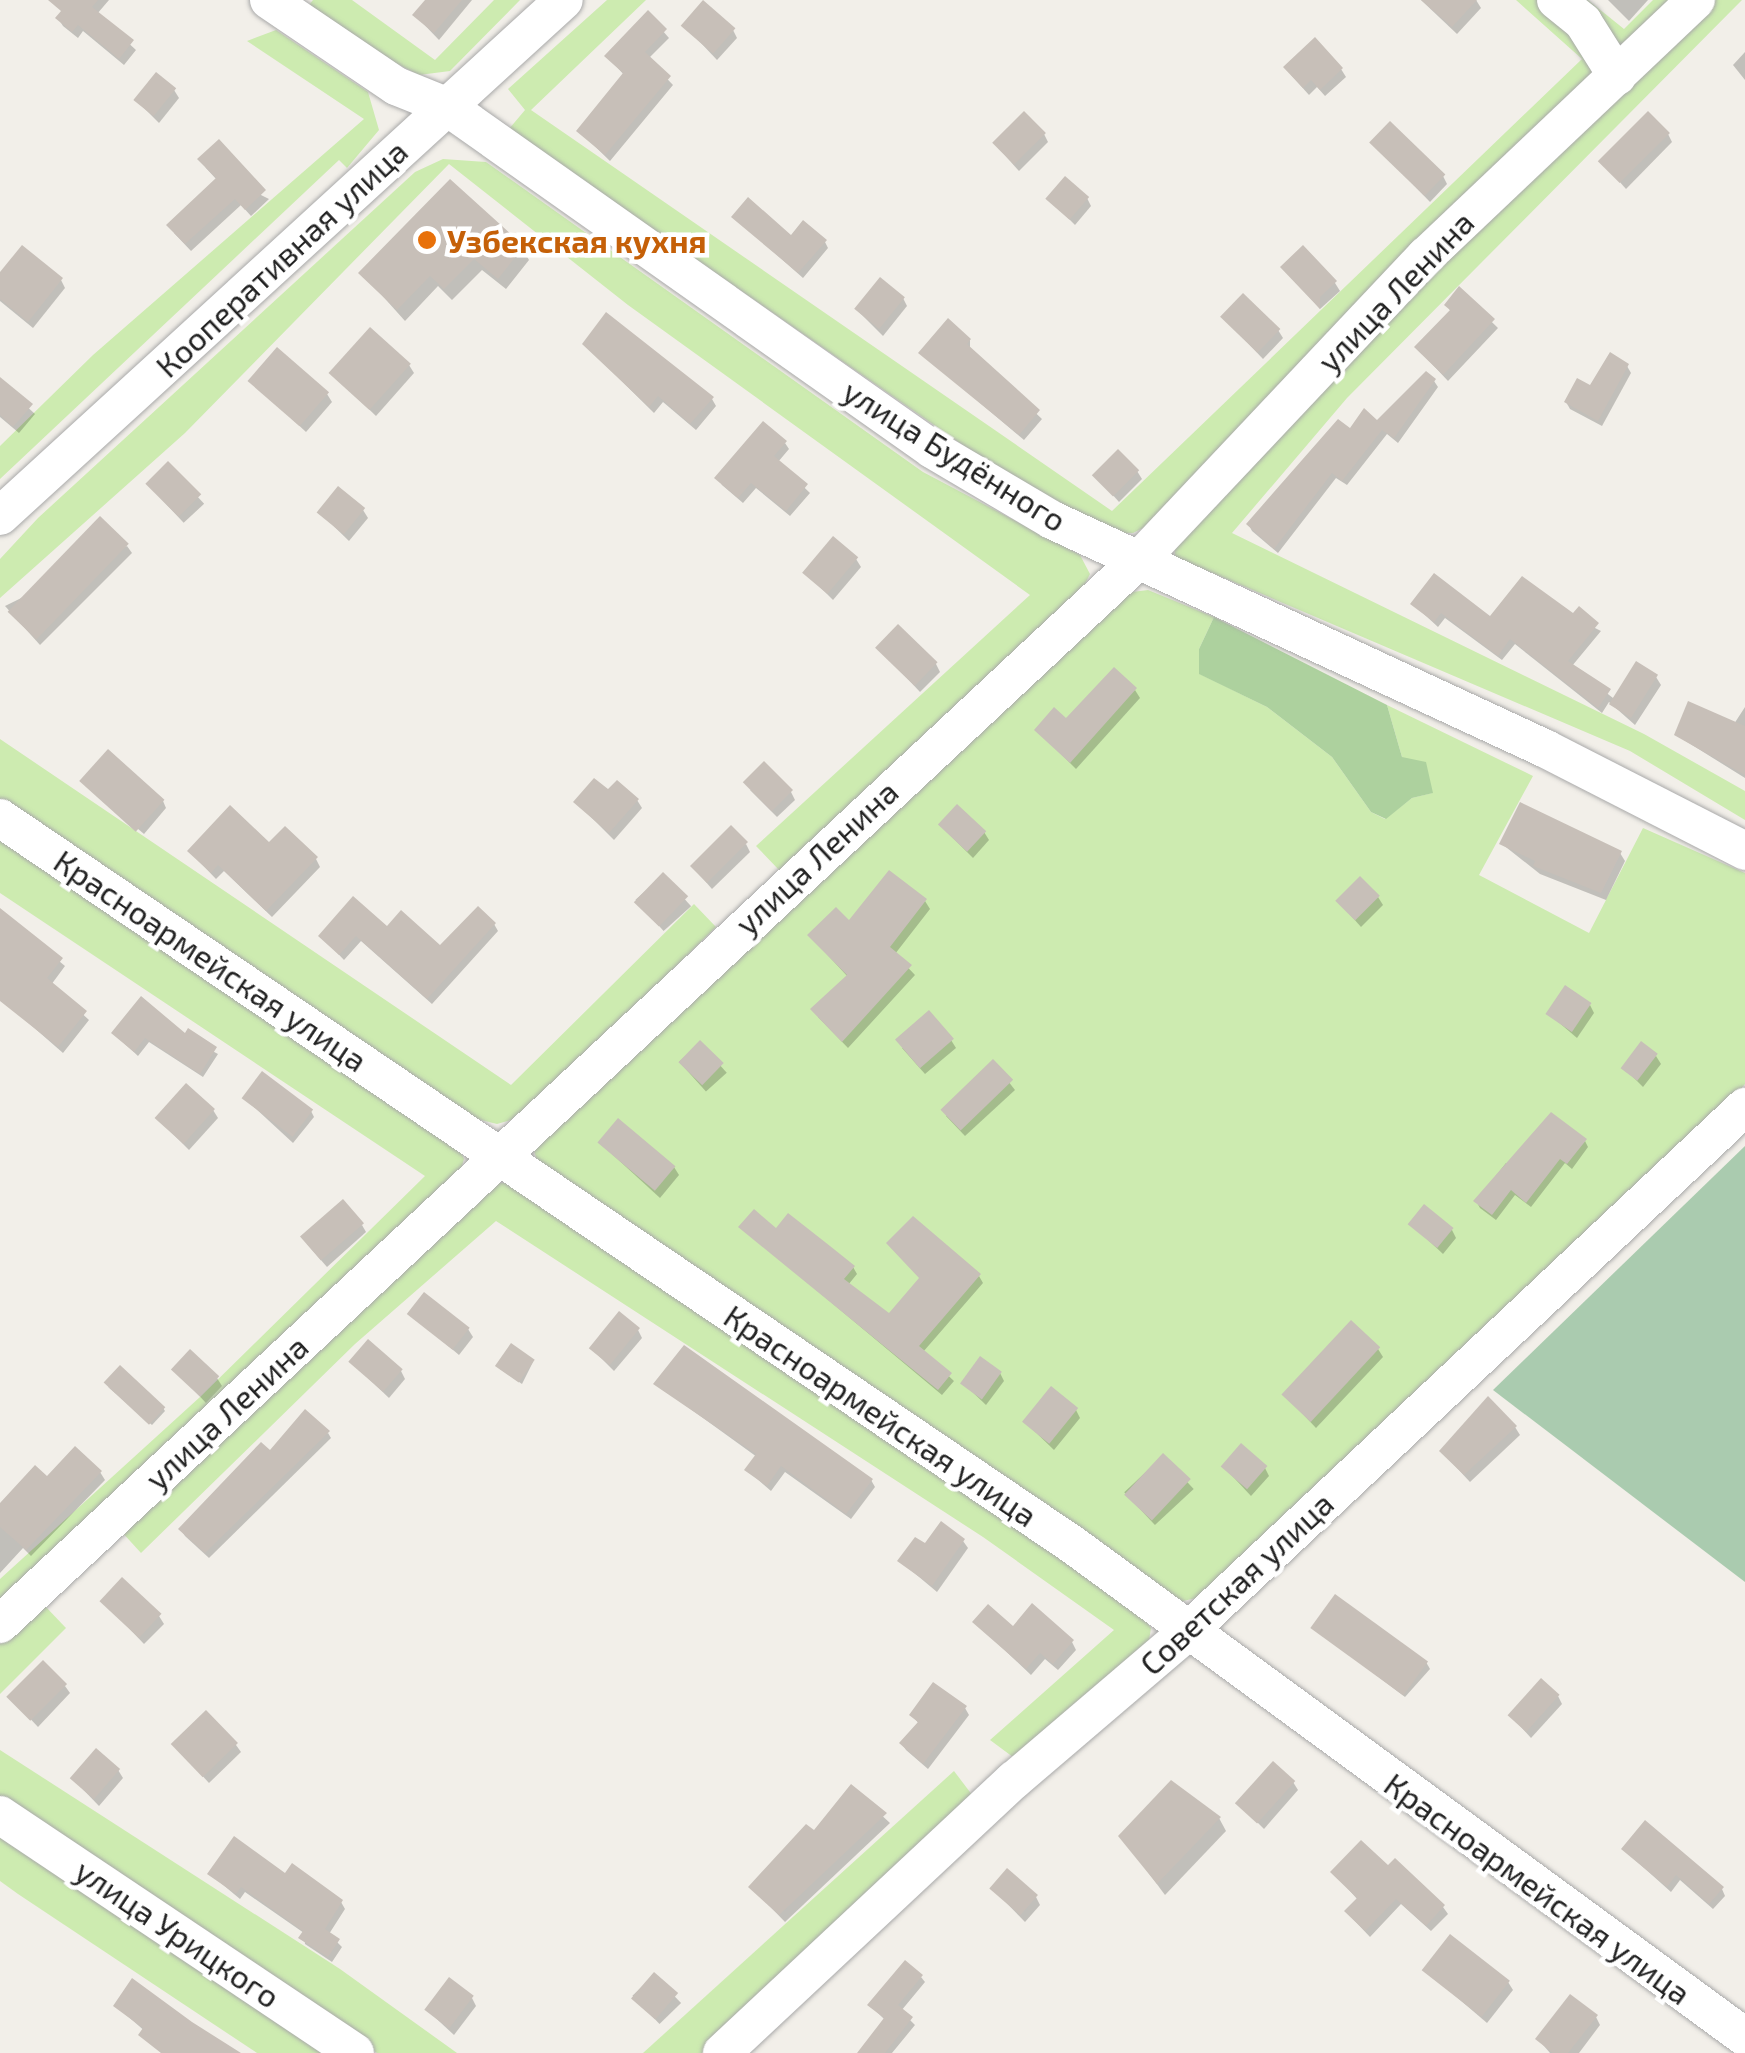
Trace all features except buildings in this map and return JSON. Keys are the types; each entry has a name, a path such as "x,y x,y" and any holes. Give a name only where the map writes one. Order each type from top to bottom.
{"street":[{"name":"улица Будённого","path":"269,0 396,86 446,106 932,449 1052,520 1142,557 1546,749 1745,852"},
{"name":"Кооперативная улица","path":"0,516 564,0"},
{"path":"1556,0 1583,22 1617,76"},
{"name":"улица Ленина","path":"0,1624 1142,557 1426,256 1696,0"},
{"name":"Красноармейская улица","path":"0,818 1073,1545 1186,1632 1745,2036"},
{"name":"Советская улица","path":"722,2053 1014,1780 1186,1632 1745,1107"},
{"name":"улица Урицкого","path":"0,1815 355,2053"}],"green space":[{"path":"313,0 352,0 435,60 494,0 520,0 450,71 419,75 368,49 309,5"},
{"path":"607,0 646,0 531,110 1112,511 1582,59 1516,0 1544,0 1597,62 1591,87 1157,521 1133,533 1114,533 1020,485 509,129 525,110 508,89"},
{"path":"1569,0 1588,0 1624,29 1653,0 1683,0 1626,46 1613,44"},
{"path":"1708,0 1742,0 1347,398 1232,533 1644,734 1745,791 1745,820 1630,751 1175,557 1174,536 1264,434"},
{"path":"276,30 368,92 379,130 347,168 339,160 0,479 0,446 93,355 364,119 247,41"},
{"path":"443,159 486,162 923,472 1080,555 1090,574 1081,592 779,870 756,846 1030,595 628,305 449,164 185,433 0,598 0,559 38,518 415,172"},
{"path":"1148,590 1214,617 1199,649 1200,674 1267,707 1332,757 1371,812 1385,819 1412,798 1432,793 1402,757 1387,705 1533,776 1479,875 1589,933 1643,828 1745,873 1745,1084 1693,1143 1201,1597 1174,1603 539,1166 533,1148 1109,595"},
{"path":"1214,617 1387,705 1402,757 1426,762 1433,793 1412,798 1386,819 1371,812 1332,757 1267,707 1199,674 1199,649"},
{"path":"0,739 511,1085 694,904 716,927 521,1117 497,1124 477,1119 0,801"},
{"path":"0,837 457,1143 464,1159 457,1183 0,1609 0,1579 200,1397 425,1176 0,893"},
{"path":"1745,1146 1745,1582 1493,1390"},
{"path":"493,1183 512,1183 1137,1609 1151,1628 1148,1647 1021,1763 990,1740 1114,1630 983,1537 496,1221 355,1344 141,1553 120,1530"},
{"path":"44,1605 66,1628 0,1694 0,1644"},
{"path":"0,1750 340,1969 457,2053 377,2053 0,1801"},
{"path":"954,1771 976,1800 707,2053 643,2053"},
{"path":"0,1824 336,2053 257,2053 18,1894 0,1881"}],"place":[{"name":"Узбекская кухня","path":"427,240"}]}
